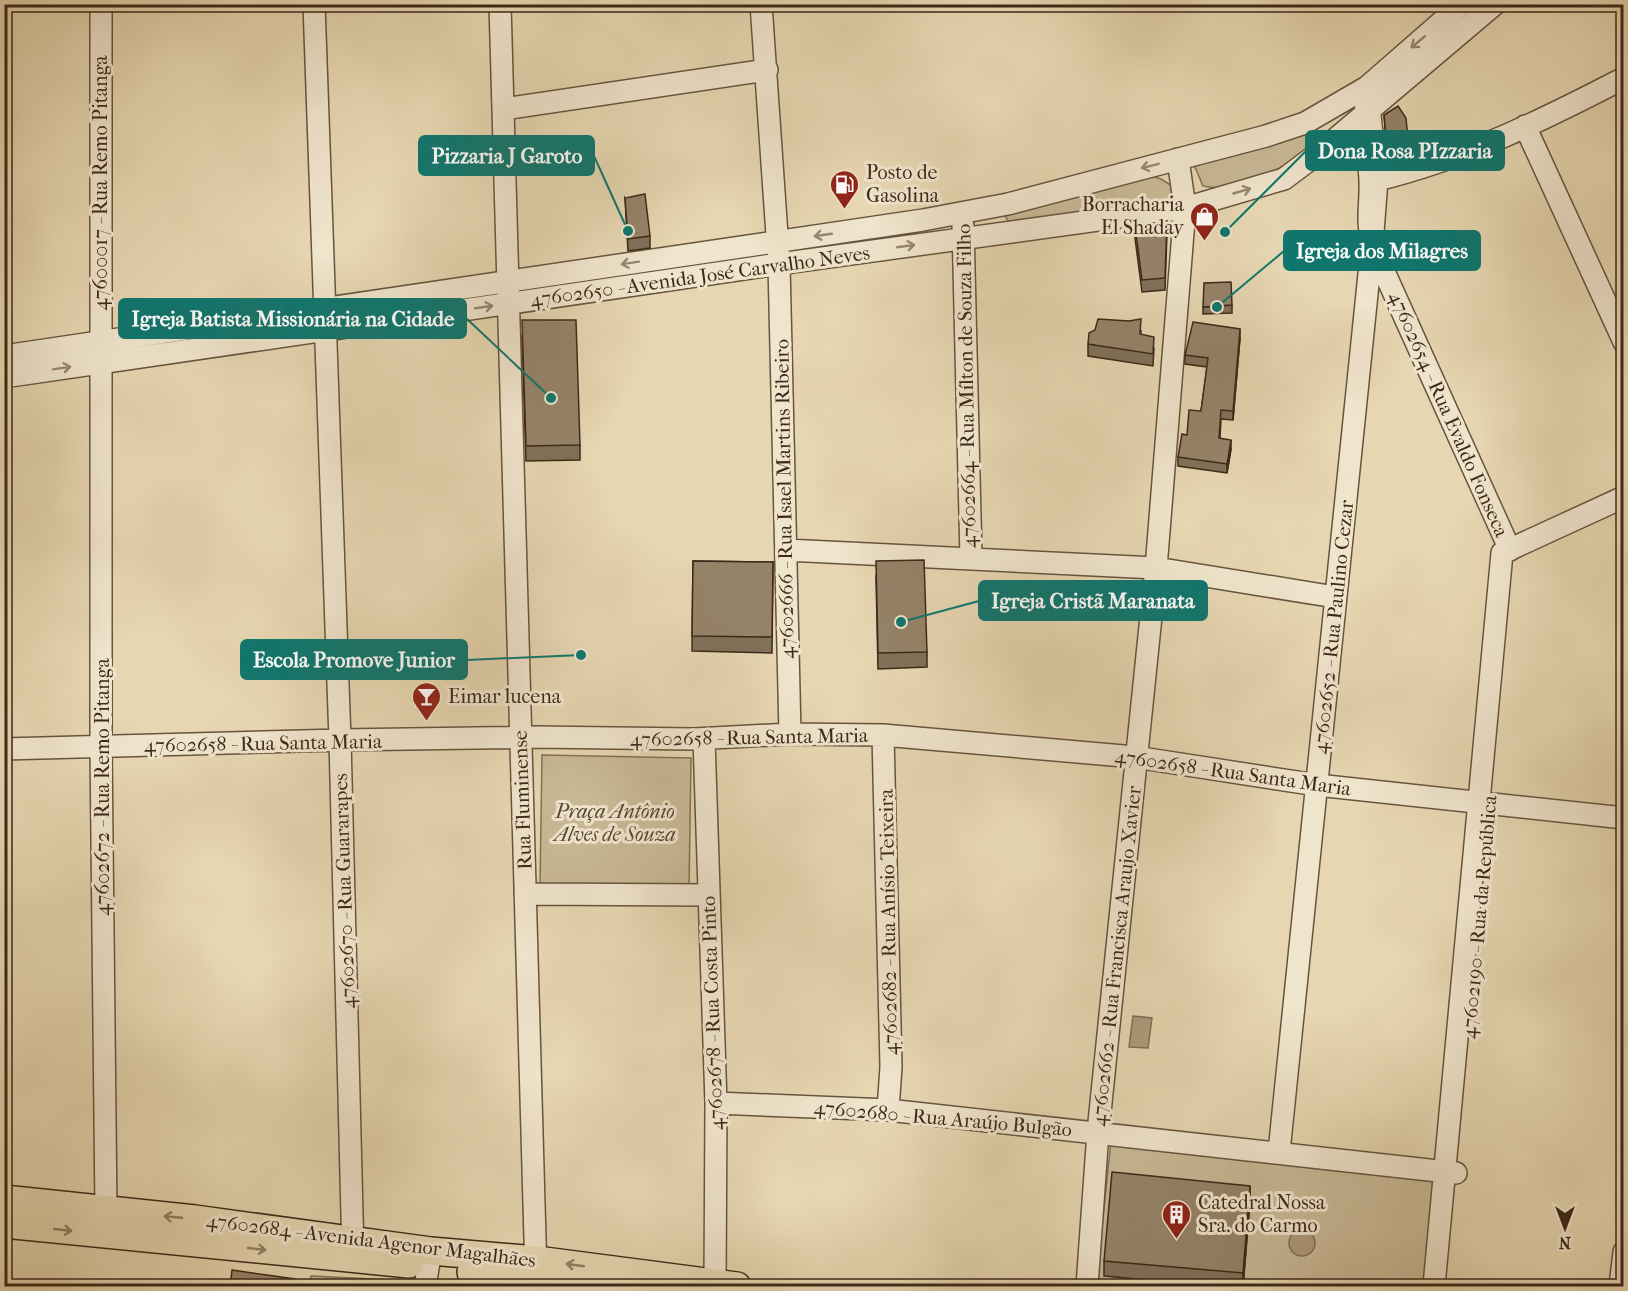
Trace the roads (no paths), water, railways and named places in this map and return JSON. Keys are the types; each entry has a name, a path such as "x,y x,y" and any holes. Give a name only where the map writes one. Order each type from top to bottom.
{"main road":[{"name":"47602684 - Avenida Agenor Magalhães","path":"4,1199 353,1249 428,1268 536,1270 722,1286"},
{"name":"47602684 - Avenida Agenor Magalhães","path":"4,1224 353,1249"},
{"name":"47602684 - Avenida Agenor Magalhães","path":"536,1270 589,1287"}],"street":[{"name":"47600017 - Rua Remo Pitanga","path":"99,352 101,4"},
{"name":"47602670 - Rua Guararapes","path":"314,4 340,740 353,1249"},
{"name":"Rua Fluminense","path":"500,4 536,1270"},
{"name":"47602666 - Rua Isael Martins Ribeiro","path":"760,4 767,70 778,264 790,734"},
{"path":"4,356 99,352 325,307 509,293 685,255 962,214 1178,159 1305,123 1367,87 1462,4"},
{"name":"47602650 - Avenida José Carvalho Neves","path":"4,377 99,352 325,329 509,293 687,277 1185,208 1284,179 1495,4"},
{"path":"503,109 767,70"},
{"path":"1377,180 1447,160 1525,126 1623,78"},
{"name":"47602652 - Rua Paulino Cezar","path":"1367,87 1366,113 1370,182 1367,221 1373,234"},
{"name":"47602652 - Rua Paulino Cezar","path":"1279,1152 1373,234 1377,180 1366,113"},
{"path":"1525,126 1623,342"},
{"name":"47602662 - Rua Francisca Araujo Xavier","path":"1087,1287 1098,1132 1156,568 1185,208 1178,159"},
{"name":"47602664 - Rua Mílton de Souza Filho","path":"962,214 971,558"},
{"path":"1373,234 1511,549 1623,497"},
{"path":"685,255 687,277"},
{"name":"47602672 - Rua Remo Pitanga","path":"99,352 106,1212"},
{"name":"47602190 - Rua da República","path":"1445,1287 1450,1172 1484,802 1511,549"},
{"path":"786,550 1156,568 1335,597"},
{"name":"47602658 - Rua Santa Maria","path":"4,749 340,740 704,739 790,734 883,735 1136,757 1317,785 1623,818"},
{"name":"47602682 - Rua Anísio Teixeira","path":"883,735 891,1055 888,1110"},
{"name":"47602678 - Rua Costa Pinto","path":"704,739 722,1286"},
{"path":"525,894 709,895"},
{"name":"47602680 - Rua Araújo Bulgão","path":"716,1103 888,1110 1450,1172"},
{"path":"1434,1287 1450,1172"},
{"path":"1620,1287 1623,1252"}],"place":[{"name":"Posto de Gasolina","path":"845,210"},
{"name":"Pizzaria J Garoto","path":"628,231"},
{"name":"Dona Rosa PIzzaria","path":"1225,232"},
{"name":"Borracharia El Shaday","path":"1205,242"},
{"name":"Igreja dos Milagres","path":"1217,307"},
{"name":"Igreja Batista Missionária na Cidade","path":"551,398"},
{"name":"Igreja Cristã Maranata","path":"901,622"},
{"name":"Escola Promove Junior","path":"581,655"},
{"name":"Eimar lucena","path":"427,722"},
{"name":"Catedral Nossa Sra. do Carmo","path":"1177,1240"}],"park label":[{"name":"Praça Antônio Alves de Souza","path":"615,822"}]}
